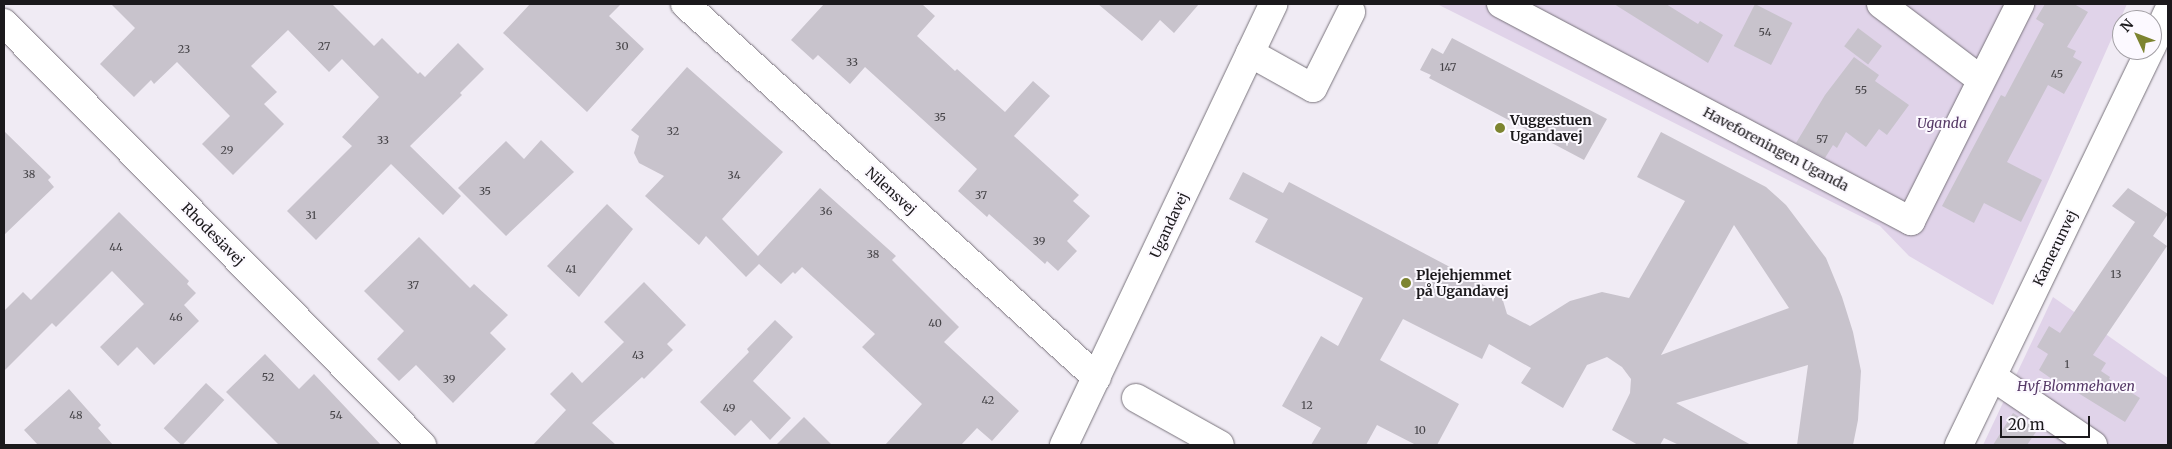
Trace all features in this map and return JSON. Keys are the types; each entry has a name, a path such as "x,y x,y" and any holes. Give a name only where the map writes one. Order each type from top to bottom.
{"street":[{"name":"Nilensvej","path":"685,4 1097,378"},
{"name":"Ugandavej","path":"1064,445 1273,4"},
{"name":"Haveforeningen Uganda","path":"1501,4 1911,221 1980,79 2020,4"},
{"path":"1881,4 1980,79"},
{"path":"1250,53 1314,88 1351,12"},
{"path":"2162,25 2168,12"},
{"name":"Rhodesiavej","path":"4,23 422,445"},
{"name":"Kamerunvej","path":"1959,445 2145,60"},
{"path":"1993,377 2093,445"},
{"path":"1136,398 1220,445"}],"green space":[{"name":"Uganda","path":"1437,4 2127,4 2124,10 2112,10 2112,38 1993,305 1909,256 1880,226"},
{"name":"Hvf Blommehaven","path":"2053,297 2168,378 2168,445 1983,445"}],"building":[{"path":"111,4 332,4 374,46 382,38 418,74 420,72 425,77 458,43 484,69 460,93 462,95 410,146 461,196 443,215 391,164 316,240 287,211 352,146 342,137 379,97 342,59 329,72 288,30 251,66 277,92 264,104 284,124 233,175 202,144 230,116 177,62 154,84 151,80 134,97 100,64 135,28"},
{"path":"530,4 621,4 609,16 644,49 587,112 503,33"},
{"path":"824,4 922,4 935,16 917,36 955,71 957,69 1005,112 1033,81 1050,96 1014,136 1079,195 1073,201 1090,216 1067,241 1077,251 1058,271 1047,261 1045,264 989,214 987,217 958,191 977,169 865,67 850,84 818,55 813,60 791,40"},
{"path":"1098,4 1199,4 1174,33 1160,20 1142,41"},
{"path":"1614,4 1666,4 1698,24 1700,21 1723,35 1708,63"},
{"path":"1755,4 1792,23 1771,65 1734,46"},
{"path":"2045,4 2074,4 2088,12 2067,47 2076,51 2073,57 2082,62 2064,94 2048,85 2007,162 2042,180 2021,222 1984,203 1974,223 1942,206 2001,95 2005,97 2044,24 2036,19"},
{"path":"1858,28 1882,46 1868,64 1844,46"},
{"path":"1452,38 1607,119 1584,160 1429,78 1431,75 1420,70 1432,48 1443,54"},
{"path":"1854,57 1879,75 1875,81 1909,105 1887,135 1879,129 1866,147 1846,132 1837,148 1833,145 1825,158 1796,143 1825,95"},
{"path":"687,67 783,152 722,219 758,256 820,188 896,256 892,260 959,327 944,342 1019,411 992,441 977,428 961,445 885,445 922,404 862,347 875,334 802,267 795,274 793,272 781,284 759,264 746,277 706,236 699,245 645,196 664,176 639,163 634,153 639,136 631,130"},
{"path":"4,131 51,177 48,180 54,187 4,235"},
{"name":"Plejehjemmet på Ugandavej","path":"1661,132 1766,187 1786,205 1826,258 1842,297 1853,332 1861,371 1858,420 1853,445 1797,445 1808,365 1676,403 1751,445 1679,445 1664,438 1660,445 1638,445 1612,430 1630,393 1631,379 1622,367 1607,357 1587,365 1563,408 1521,383 1531,368 1489,344 1482,359 1403,319 1380,360 1459,404 1437,445 1416,445 1377,425 1366,445 1311,445 1321,428 1282,406 1321,336 1338,346 1363,298 1255,242 1268,219 1229,199 1243,172 1283,193 1289,182 1501,294 1507,314 1530,326 1570,301 1602,292 1629,298 1685,201 1637,177","holes":["1734,225 1789,308 1661,355"]},
{"path":"541,140 574,172 506,236 458,188 506,141 524,159"},
{"path":"2128,188 2168,214 2153,236 2167,246 2093,355 2106,363 2101,371 2110,377 2109,379 2140,398 2125,422 2070,388 2069,391 2039,370 2048,354 2037,347 2049,326 2060,333 2135,222 2112,206"},
{"path":"607,204 633,229 579,297 547,266"},
{"path":"119,212 189,281 187,284 196,293 184,305 199,321 154,365 137,347 118,366 100,347 144,304 112,271 56,327 52,323 4,371 4,311 23,292 31,300"},
{"path":"419,237 470,288 474,284 508,315 490,333 506,349 453,403 416,365 399,381 377,359 404,331 364,291"},
{"path":"644,282 686,325 667,344 673,350 644,379 642,377 592,423 616,445 533,445 566,410 550,394 572,372 582,383 624,342 604,322"},
{"path":"775,320 793,337 753,381 791,418 770,440 751,420 735,436 700,402 749,352 747,349"},
{"path":"265,354 299,389 314,374 381,445 279,445 226,392"},
{"path":"206,383 224,400 182,445 164,428"},
{"path":"69,389 101,425 98,428 113,445 38,445 24,430"},
{"path":"2013,413 2038,429 2027,445 1993,445"},
{"path":"804,417 832,445 776,445"}],"place":[{"name":"Vuggestuen Ugandavej","path":"1500,128"},
{"name":"Plejehjemmet på Ugandavej","path":"1406,283"}]}
